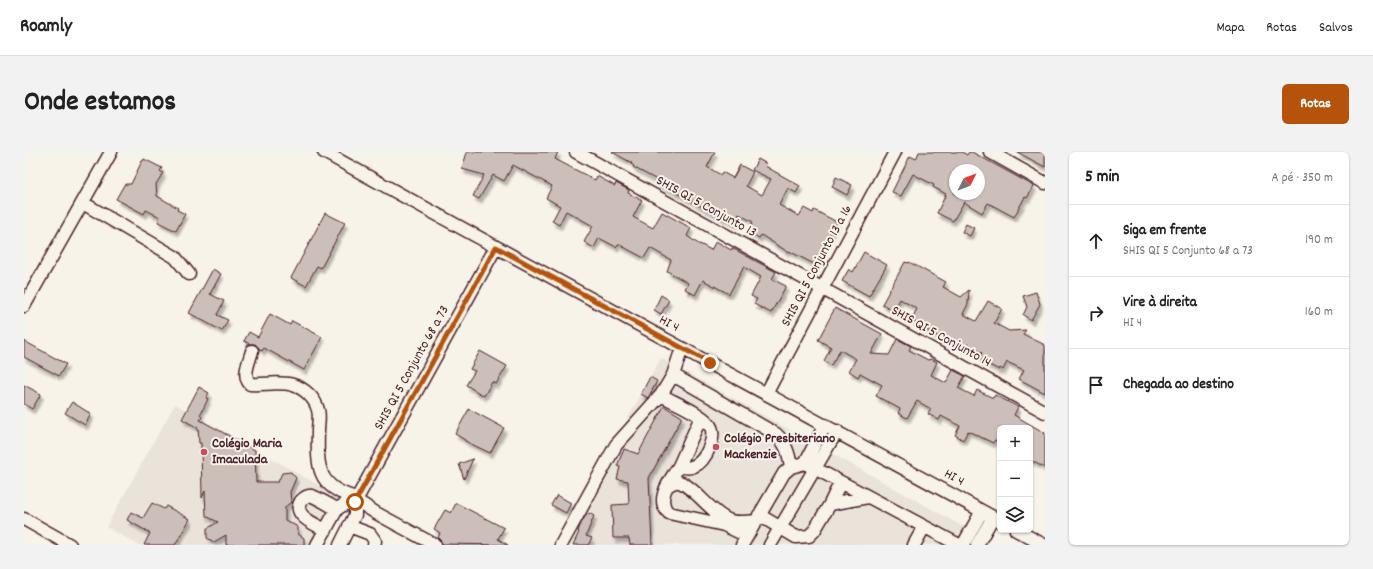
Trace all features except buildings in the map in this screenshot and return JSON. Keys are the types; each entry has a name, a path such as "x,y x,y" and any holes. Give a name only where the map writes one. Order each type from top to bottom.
{"street":[{"path":"24,306 111,152"},
{"name":"HI 4","path":"324,152 997,519"},
{"name":"SHIS QI 5 Conjunto 13","path":"576,152 822,288"},
{"name":"SHIS QI 5 Conjunto 13 a 16","path":"766,394 895,152"},
{"path":"990,152 1045,183"},
{"path":"83,203 175,256 189,274"},
{"name":"SHIS QI 5 Conjunto 68 a 73","path":"343,544 355,514 356,500 496,247"},
{"name":"SHIS QI 5 Conjunto 14","path":"822,288 1045,412"},
{"path":"561,545 616,445 661,396 673,375 682,348"},
{"path":"252,351 246,376 247,381 250,384 278,382 294,385 307,393 314,401 319,410 319,470 328,484 335,491 356,500 376,513 436,545"},
{"path":"673,375 776,434 786,447 790,456 791,467"},
{"path":"661,396 701,416 710,424 712,430 712,440 700,462 695,466 688,468 679,466"},
{"path":"701,416 679,466 663,496 665,509 669,513 725,522 740,522 757,518 780,528 796,538 810,536 830,504 840,483"},
{"path":"770,545 780,528 810,466 825,424"},
{"path":"810,466 836,431"},
{"path":"667,486 672,483 679,482 693,492 744,541 784,473 791,467 810,466 959,545"},
{"path":"326,530 302,515 299,510 299,504 307,496 312,496 337,509"},
{"path":"830,504 868,497"},
{"path":"317,545 337,509 356,500"},
{"path":"963,545 982,511"},
{"path":"977,545 997,519"},
{"path":"24,520 70,545"},
{"path":"349,526 370,534 375,541 374,545"},
{"path":"914,545 924,527"},
{"path":"1022,533 1044,545"}],"shaded area":[{"name":"Colégio Presbiteriano Mackenzie","path":"661,358 980,536 975,545 558,545"},
{"name":"Colégio Maria Imaculada","path":"175,404 345,500 315,545 139,545 106,527"}],"place":[{"name":"Colégio Presbiteriano Mackenzie","path":"716,447"},
{"name":"Colégio Maria Imaculada","path":"204,452"}],"route":[{"path":"355,502 496,247 710,363"}]}
